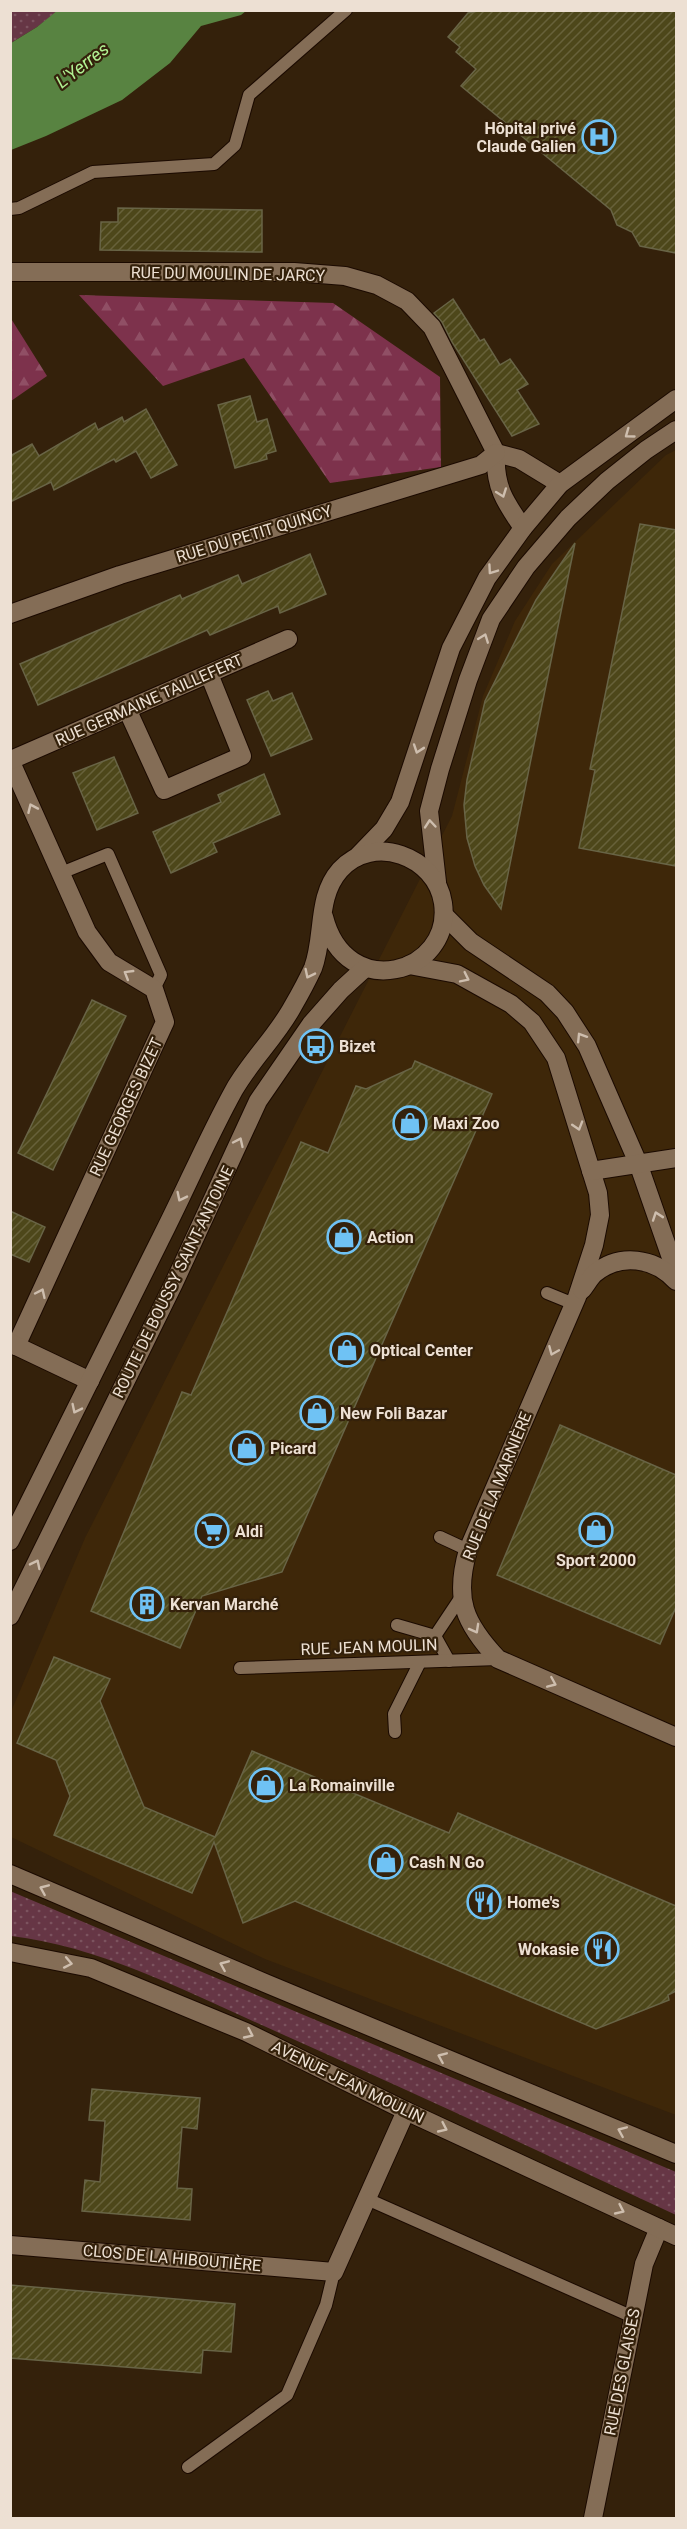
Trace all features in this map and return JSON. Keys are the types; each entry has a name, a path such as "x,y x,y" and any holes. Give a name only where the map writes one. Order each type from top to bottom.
{"street":[{"name":"RUE DU MOULIN DE JARCY","path":"10,272 294,272 345,276 377,285 406,301 432,327 496,453"},
{"path":"676,399 560,484 523,528 487,578 452,648 400,802 384,829 355,858 340,869 330,884 324,901 324,917 331,939 351,962 380,971 395,970 423,957 433,945 444,915 437,882 429,811 468,680 491,619 526,567 568,518 607,481 676,430"},
{"path":"523,528 505,501 495,472 496,453 519,459 560,484"},
{"name":"RUE DU PETIT QUINCY","path":"10,615 120,575 482,465 496,453"},
{"name":"RUE GERMAINE TAILLEFERT","path":"11,760 288,639"},
{"path":"127,709 164,790 242,756 209,674"},
{"path":"11,760 87,932 109,962 154,989"},
{"path":"355,858 374,852 394,852 410,858 437,882"},
{"path":"444,915 471,942 547,993 566,1012 587,1046 638,1163 676,1272"},
{"name":"ROUTE DE BOUSSY SAINT-ANTOINE","path":"10,1540 235,1088 291,1009 313,966 324,917"},
{"name":"RUE DE LA MARNIÈRE","path":"409,965 457,974 511,1004 532,1023 556,1058 598,1193 600,1215 594,1245 575,1300 468,1550 462,1574 461,1597 477,1633 498,1659 676,1737"},
{"name":"ROUTE DE BOUSSY SAINT-ANTOINE","path":"10,1616 168,1293 258,1101 311,1024 341,990 365,968"},
{"name":"RUE GEORGES BIZET","path":"12,1349 165,1022 154,989"},
{"path":"591,1171 676,1158"},
{"name":"RUE DE LA MARNIÈRE","path":"575,1300 594,1274 611,1264 631,1259 652,1263 669,1273 676,1281"},
{"path":"12,1349 90,1381"},
{"path":"10,1874 676,2154"},
{"name":"AVENUE JEAN MOULIN","path":"10,1952 91,1968 246,2032 406,2111 676,2236"},
{"path":"334,2272 406,2111"},
{"name":"RUE DES GLAISES","path":"593,2518 644,2264 659,2229"},
{"name":"CLOS DE LA HIBOUTIÈRE","path":"10,2245 334,2272"}],"lane":[{"path":"10,209 19,208 93,172 214,164 235,145 249,95 346,10"},
{"path":"61,873 108,854 161,975 154,989"},
{"path":"547,1293 575,1300"},
{"path":"440,1537 468,1550"},
{"path":"435,1636 461,1597"},
{"path":"398,1625 435,1636 449,1660"},
{"name":"RUE JEAN MOULIN","path":"240,1668 498,1659"},
{"path":"395,1731 394,1714 420,1662"},
{"path":"367,2199 633,2317"},
{"path":"188,2467 287,2395 326,2305 334,2272"}],"shaded area":[{"path":"10,11 58,11 11,43"},
{"path":"676,450 676,2115 265,1959 11,1837 10,1714 85,1538 452,816 483,696 515,621 552,564 666,455"},
{"path":"10,1891 676,2172 676,2215 376,2076 146,1974 79,1950 11,1936"}],"green space":[{"path":"79,295 333,303 440,377 441,467 330,483 244,358 163,386"},
{"path":"10,317 47,376 11,401 10,401"}],"water":[{"name":"L'Yerres","path":"58,10 246,11 241,15 201,26 170,63 122,100 11,150 11,43 37,27"}],"building":[{"name":"Hôpital privé Claude Galien","path":"483,10 676,10 676,253 640,246 632,232 617,225 611,210 461,86 476,69 456,52 460,47 448,37 468,13"},
{"path":"118,208 262,210 262,252 100,250 101,222 118,222"},
{"path":"453,299 480,341 484,339 500,365 510,359 528,384 517,390 539,424 512,436 452,342 442,322 434,313"},
{"path":"250,396 257,422 267,419 276,451 266,454 267,459 235,468 218,405"},
{"path":"146,409 177,465 151,478 136,451 116,462 114,459 54,490 51,482 10,502 10,456 32,444 39,456 95,423 98,430 122,417 124,422"},
{"path":"640,524 676,530 676,866 579,848 595,770 590,769"},
{"path":"575,543 501,909 484,885 475,866 467,838 464,805 467,780 485,701 536,600"},
{"path":"310,554 326,594 280,613 278,606 210,635 207,630 38,705 20,664 180,595 182,599 238,575 242,584"},
{"path":"268,691 273,701 292,693 312,739 271,756 247,700"},
{"path":"114,757 138,813 97,830 73,773"},
{"path":"264,774 280,814 213,843 217,852 171,873 153,832 221,802 218,795"},
{"path":"92,1000 126,1016 53,1170 18,1153"},
{"path":"415,1061 492,1094 282,1572 202,1596 180,1648 91,1611 182,1392 191,1395 301,1142 328,1153 356,1086 366,1089 412,1068"},
{"path":"10,1211 45,1227 29,1262 10,1254"},
{"name":"Sport 2000","path":"560,1425 676,1475 676,1607 660,1644 497,1575"},
{"path":"54,1657 110,1679 100,1701 144,1807 215,1837 252,1751 449,1833 458,1813 676,1906 676,1991 668,1995 669,2000 596,2029 295,1901 243,1923 214,1842 192,1893 54,1835 70,1796 56,1760 17,1743"},
{"path":"92,2089 200,2098 197,2129 182,2127 177,2188 192,2189 190,2220 82,2211 85,2180 100,2182 105,2121 89,2120"},
{"path":"10,2285 235,2304 231,2352 203,2350 201,2373 10,2358"}],"place":[{"name":"Hôpital privé Claude Galien","path":"599,137"},
{"name":"Bizet","path":"316,1046"},
{"name":"Maxi Zoo","path":"410,1123"},
{"name":"Action","path":"344,1237"},
{"name":"Optical Center","path":"347,1350"},
{"name":"New Foli Bazar","path":"317,1413"},
{"name":"Picard","path":"247,1448"},
{"name":"Sport 2000","path":"596,1530"},
{"name":"Aldi","path":"212,1531"},
{"name":"Kervan Marché","path":"147,1604"},
{"name":"La Romainville","path":"266,1785"},
{"name":"Cash N Go","path":"386,1862"},
{"name":"Home's","path":"484,1902"},
{"name":"Wokasie","path":"602,1949"}]}
